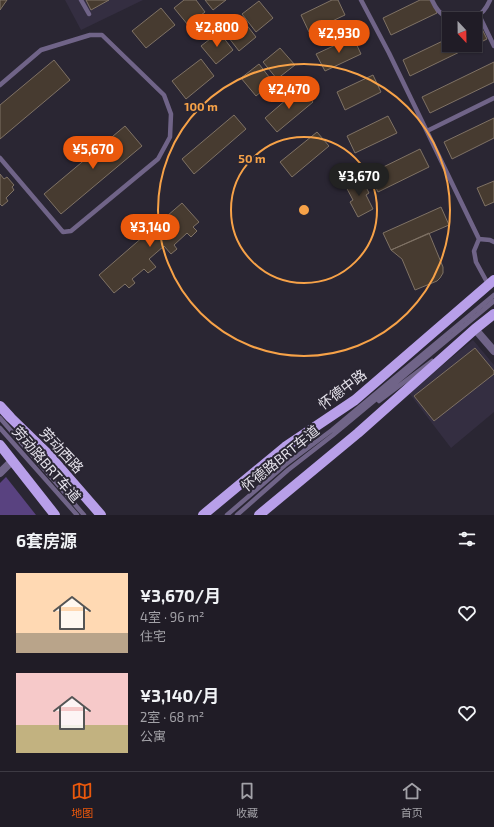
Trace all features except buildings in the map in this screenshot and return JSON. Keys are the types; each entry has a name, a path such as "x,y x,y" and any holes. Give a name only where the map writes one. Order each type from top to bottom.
{"main road":[{"name":"怀德中路","path":"203,515 285,446 355,400 491,282"},
{"path":"259,515 358,433 475,329 494,314"},
{"name":"劳动西路","path":"0,406 48,454 101,515"},
{"path":"0,445 55,515"}],"street":[{"path":"475,329 494,351"},
{"path":"0,473 12,461"}],"lane":[{"path":"81,0 89,14"},
{"path":"361,0 479,239 474,251 476,262 491,282"},
{"path":"432,0 435,7 442,15"},
{"path":"482,13 490,0"},
{"path":"482,22 494,46"},
{"path":"0,85 41,50 90,35 102,35 164,95 171,114 170,137 158,159 71,231 63,232 0,158"},
{"path":"427,131 494,98"},
{"path":"479,239 494,242"},
{"name":"怀德路BRT车道","path":"227,515 285,465 332,430 494,295"},
{"name":"怀德路BRT车道","path":"237,515 288,470 333,436 494,301"},
{"path":"333,436 475,329"},
{"path":"0,418 84,515"},
{"name":"劳动路BRT车道","path":"0,428 76,515"}],"shaded area":[{"path":"65,0 143,0 81,30"},
{"path":"473,340 494,365 494,412 451,448 409,393"},
{"path":"6,477 36,515 0,515 0,483"}]}
